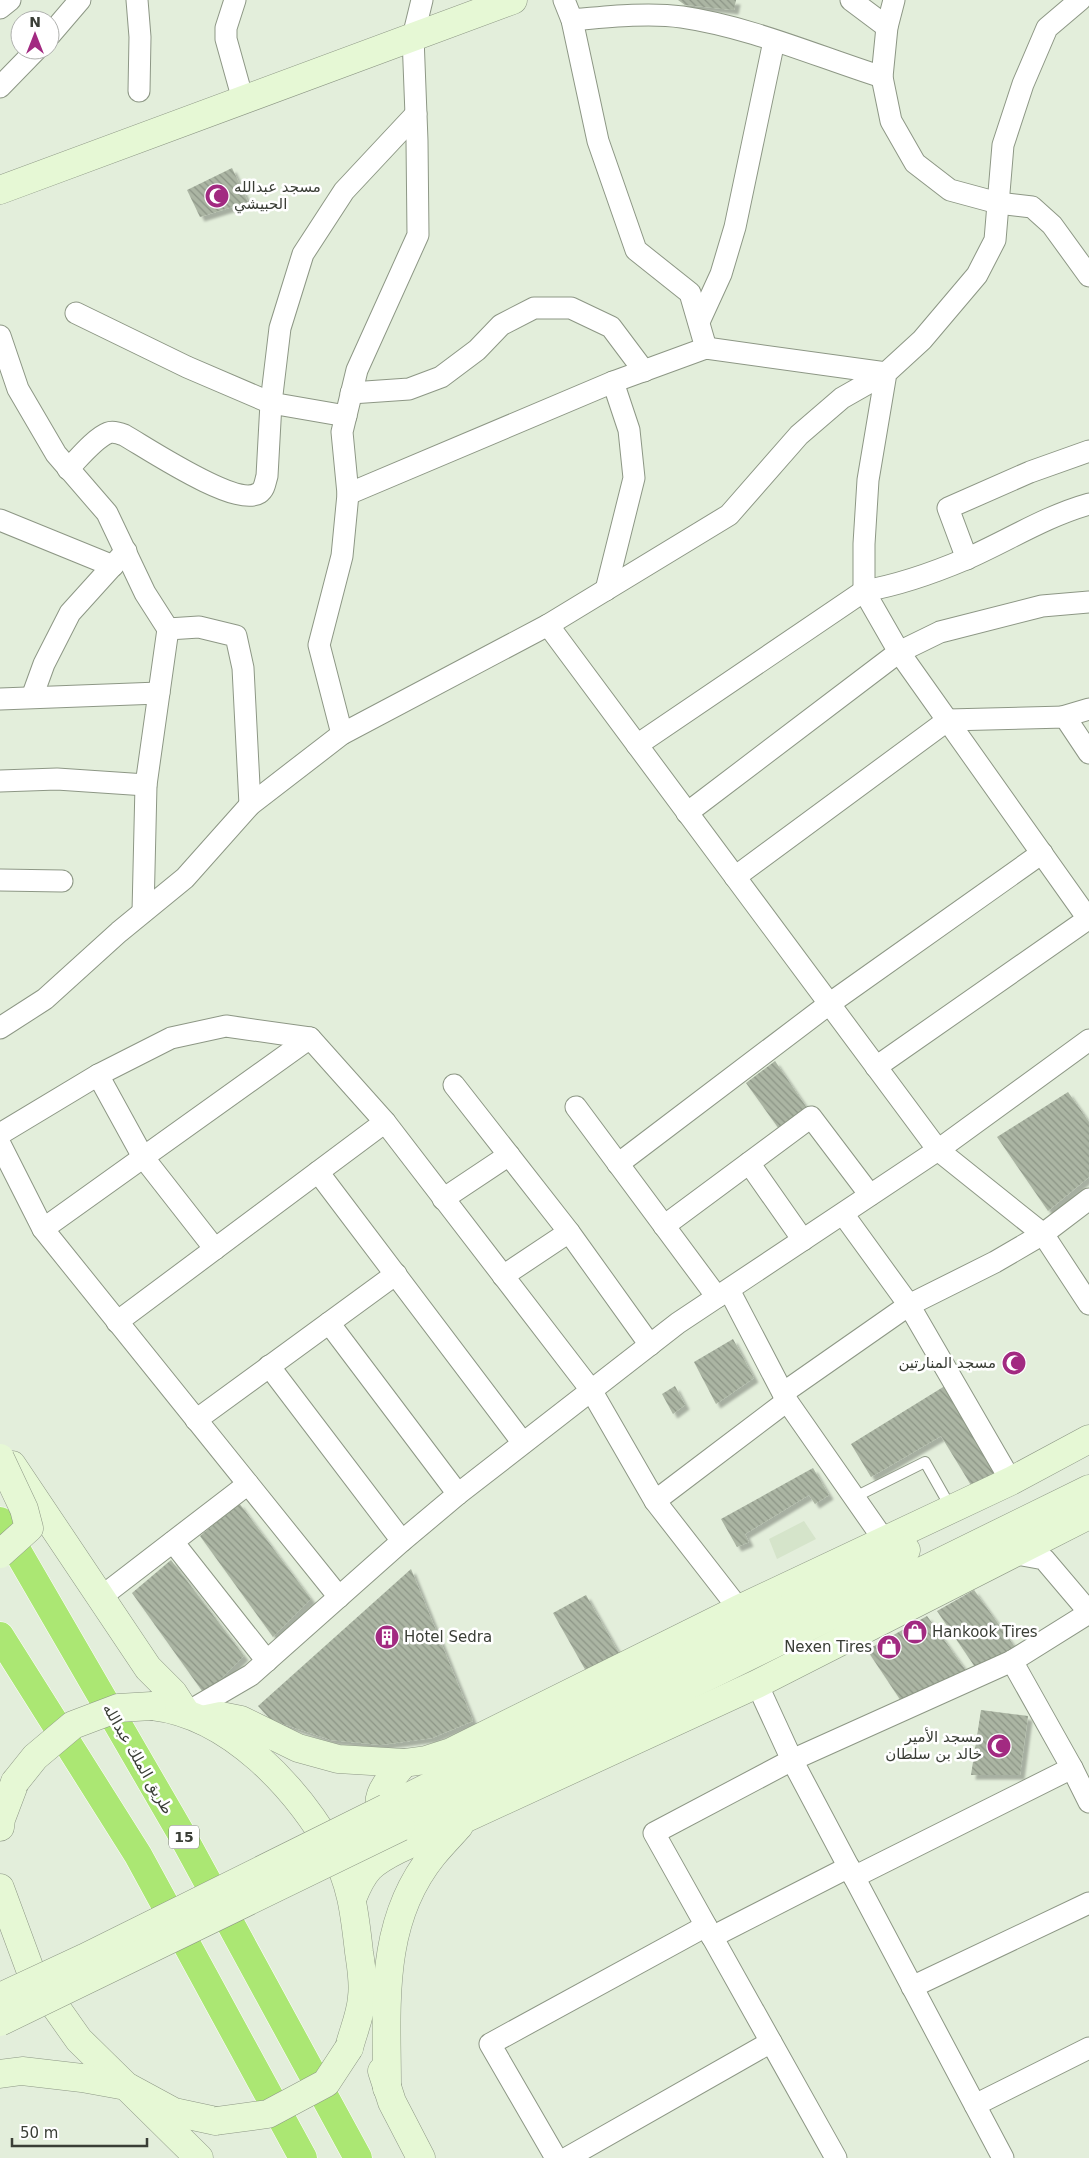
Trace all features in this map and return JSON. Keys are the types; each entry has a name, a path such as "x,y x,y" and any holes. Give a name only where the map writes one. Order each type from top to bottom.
{"highway":[{"name":"طريق الملك عبدالله","path":"0,1521 186,1842 358,2158"},
{"path":"0,1636 138,1855 303,2158"}],"main road":[{"path":"0,190 513,0"},
{"path":"0,1827 15,1782 35,1757 73,1725 118,1708 152,1706 194,1716 221,1716 241,1720 298,1748 338,1759 404,1763 426,1760 451,1752 739,1609 1011,1481 1089,1439"},
{"path":"0,1446 148,1668 194,1716 236,1741 268,1766 295,1796 335,1854 352,1899 361,1969 362,1997 387,2088 392,2102 421,2158"},
{"path":"0,1458 24,1509 29,1528 0,1554"},
{"path":"0,2022 1089,1459"},
{"path":"0,1997 394,1817 1089,1489"},
{"path":"352,1899 366,1871 376,1860 757,1684 1089,1515"},
{"path":"404,1763 383,1788 378,1802 380,1814 388,1828 398,1833 411,1834 438,1831"},
{"path":"387,2088 388,1966 396,1928 404,1906 432,1856 468,1816"},
{"path":"0,1888 31,1972 79,2040 199,2158"},
{"path":"0,2074 22,2071 82,2078 126,2086 174,2112 216,2121 268,2114 326,2083 349,2048 362,1997"}],"street":[{"path":"0,8 10,0"},
{"path":"60,23 80,0"},
{"path":"137,0 140,37 139,91"},
{"path":"235,0 226,28 226,40 243,100"},
{"path":"342,734 319,645 342,556 348,494 342,432 357,370 418,235 416,114 412,37 422,0"},
{"path":"564,0 572,20 598,141 636,250 690,294 706,348"},
{"path":"851,0 887,27"},
{"path":"894,0 887,27 882,77 891,120 915,163 950,190 998,204 1032,207 1052,225 1089,276"},
{"path":"0,1028 45,999 143,912 185,878 250,805 342,734 548,625 729,515 799,435 842,398 886,373 922,340 977,275 995,240 1003,145 1023,84 1047,28 1080,0"},
{"path":"572,20 625,16 680,16 746,31 882,77"},
{"path":"698,322 721,274 735,227 774,41"},
{"path":"0,87 26,60"},
{"path":"68,468 99,439 108,433 115,432 124,434 209,485 246,495 258,494 264,488 267,476 271,403 280,328 303,254 344,191 416,114"},
{"path":"351,393 409,389 441,377 477,350 501,325 534,308 570,308 611,327 644,371"},
{"path":"76,313 187,366 271,403 346,416"},
{"path":"0,336 18,389 56,454 107,513 119,558 145,593 168,629 146,784 143,912"},
{"path":"348,494 613,382 706,348 886,373"},
{"path":"876,1067 1089,919 899,652 864,591 864,544 868,480 886,373"},
{"path":"606,590 634,478 629,430 613,382"},
{"path":"966,558 948,508 1030,472 1089,451"},
{"path":"637,745 864,591 900,584 966,558 1032,527 1089,504"},
{"path":"0,520 119,558"},
{"path":"32,697 44,664 70,613 119,558"},
{"path":"687,813 899,652 940,632 1042,606 1089,602"},
{"path":"548,625 938,1150 1043,1234 1089,1302"},
{"path":"168,629 199,627 236,636 243,668 250,805"},
{"path":"0,699 159,693"},
{"path":"734,877 948,720 1062,717 1089,710"},
{"path":"1062,717 1065,717 1089,753"},
{"path":"0,780 58,780 146,784"},
{"path":"618,1164 829,1004 1042,853"},
{"path":"0,880 62,881"},
{"path":"0,1134 98,1075 171,1038 226,1026 310,1038 385,1122 591,1390 655,1501 739,1609"},
{"path":"43,1229 310,1038"},
{"path":"194,1716 251,1676 338,1597 458,1494 650,1345 723,1293 938,1150 1089,1040"},
{"path":"98,1075 143,1157 215,1249"},
{"path":"454,1085 569,1232 650,1345"},
{"path":"576,1108 664,1226 723,1293 785,1397 884,1540"},
{"path":"664,1226 811,1117 870,1195"},
{"path":"117,1322 385,1122"},
{"path":"0,1144 5,1171 43,1229 338,1597"},
{"path":"443,1199 509,1155"},
{"path":"749,1163 803,1240"},
{"path":"318,1172 523,1443"},
{"path":"655,1501 785,1397 909,1305 996,1262 1043,1234 1089,1199"},
{"path":"843,1214 909,1305 1011,1481"},
{"path":"503,1276 569,1232"},
{"path":"196,1420 396,1274"},
{"path":"329,1323 458,1494"},
{"path":"269,1366 402,1541"},
{"path":"100,1597 248,1484"},
{"path":"173,1542 267,1660"},
{"path":"836,2158 654,1834 792,1760 1012,1662 1089,1613 1044,1559 1012,1553"},
{"path":"1012,1662 1089,1802"},
{"path":"757,1684 792,1760 1003,2158"},
{"path":"556,2158 490,2044 709,1931 852,1872 1072,1768"},
{"path":"912,1987 1089,1903"},
{"path":"567,2158 771,2042"},
{"path":"975,2105 1089,2048"}],"lane":[{"path":"855,1497 925,1462 951,1509"}],"shaded area":[{"path":"804,1521 816,1539 777,1559 769,1539"}],"building":[{"path":"678,0 736,0 734,10 685,5"},
{"name":"مسجد عبدالله الحبيشي","path":"232,168 248,202 200,217 187,190"},
{"path":"775,1061 809,1111 779,1129 746,1083"},
{"path":"1068,1092 1089,1122 1089,1177 1048,1211 997,1137"},
{"path":"733,1339 754,1378 716,1404 694,1362"},
{"path":"948,1384 1002,1475 974,1490 941,1436 871,1477 851,1444"},
{"path":"675,1386 685,1405 673,1414 662,1394"},
{"path":"813,1468 829,1495 815,1504 809,1495 745,1534 749,1542 737,1547 721,1519"},
{"path":"239,1503 311,1599 273,1637 200,1536"},
{"path":"171,1560 244,1656 205,1695 132,1593"},
{"name":"Hotel Sedra","path":"411,1569 473,1721 432,1738 381,1745 331,1740 271,1720 258,1706"},
{"path":"974,1590 1017,1650 977,1670 937,1611"},
{"path":"586,1595 620,1655 586,1671 553,1613"},
{"path":"927,1616 967,1672 903,1704 867,1650"},
{"name":"مسجد الأمير خالد بن سلطان","path":"981,1710 1028,1716 1020,1775 971,1775"}],"place":[{"name":"مسجد عبدالله الحبيشي","path":"217,196"},
{"name":"مسجد المنارتين","path":"1014,1363"},
{"name":"Hankook Tires","path":"915,1632"},
{"name":"Hotel Sedra","path":"387,1637"},
{"name":"Nexen Tires","path":"889,1647"},
{"name":"مسجد الأمير خالد بن سلطان","path":"999,1746"}]}
